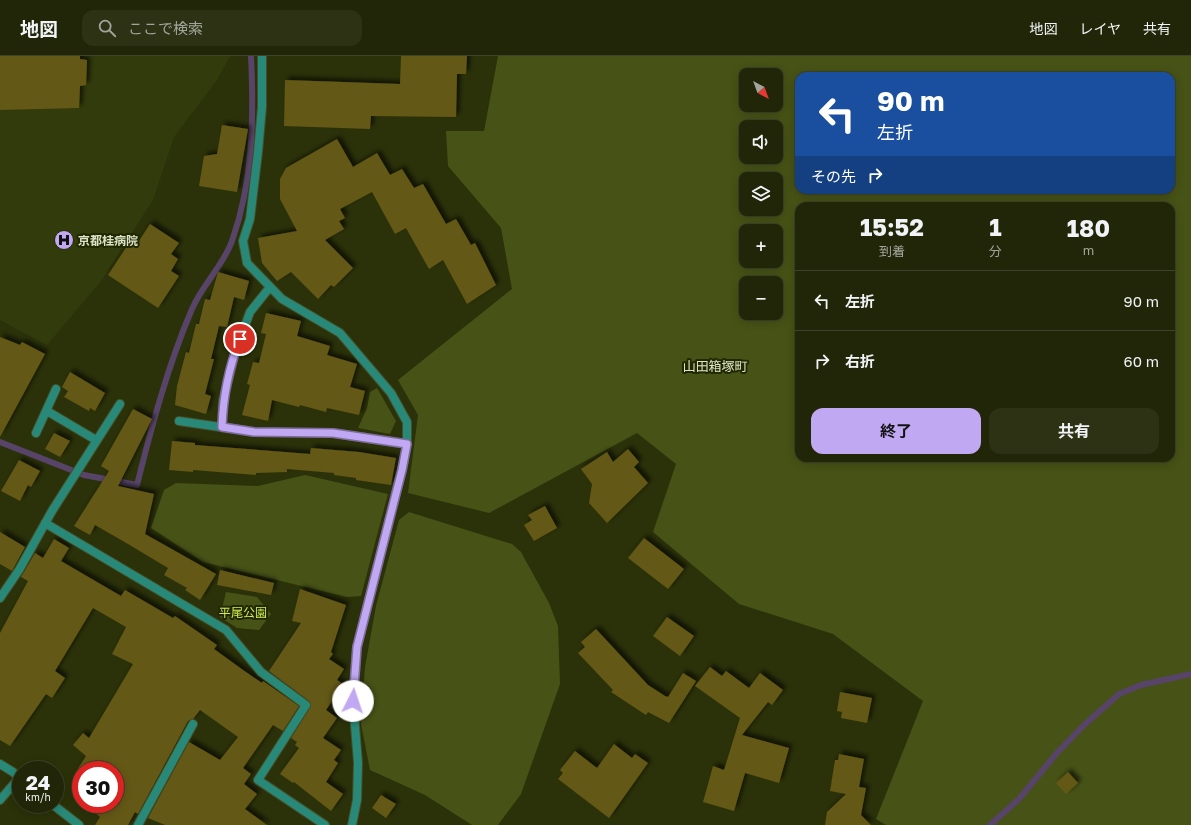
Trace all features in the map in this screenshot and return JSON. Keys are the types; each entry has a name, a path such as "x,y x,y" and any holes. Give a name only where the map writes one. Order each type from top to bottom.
{"street":[{"path":"262,56 262,107 258,152 250,219 243,240 247,263 282,299 340,333 391,393 407,422 407,444 402,470 357,647 353,701 358,763 357,800 352,825"},
{"path":"222,427 223,402 235,353 250,312 270,287"},
{"path":"36,433 56,389"},
{"path":"0,598 19,570 45,523 96,440 120,404"},
{"path":"47,411 96,440"},
{"path":"179,421 254,432 333,433 407,444"},
{"path":"45,523 226,630 261,672 306,705 258,780 324,825"},
{"path":"138,825 193,724"},
{"path":"0,764 12,773"},
{"path":"0,800 12,787"},
{"path":"64,813 79,825"}],"shaded area":[{"name":"京都桂病院","path":"0,56 230,56 217,80 174,137 153,200 101,281 47,345 0,320"}],"green space":[{"path":"498,56 1191,56 1191,825 886,825 876,819 923,701 833,634 739,604 653,532 676,464 637,433 489,513 408,493 418,415 398,380 512,289 501,228 448,166 446,131 484,131"},
{"path":"377,388 396,421 390,434 358,428 367,408 370,392"},
{"path":"305,475 388,494 361,596 347,597 203,562 151,528 164,490 176,483 258,486"},
{"path":"409,512 512,544 521,552 549,603 558,626 560,684 521,794 498,825 472,825 425,795 370,770 361,724 365,667 376,606 399,520"},
{"name":"平尾公園","path":"226,592 257,597 271,614 259,630 237,628 220,617"}],"building":[{"path":"0,56 80,56 80,59 87,60 86,85 80,86 79,108 0,110"},
{"path":"401,56 467,56 466,74 457,74 456,117 371,116 370,129 284,126 285,80 400,84"},
{"path":"222,125 248,129 237,192 199,186 204,156 217,154"},
{"path":"337,139 353,167 377,153 390,175 402,169 414,188 423,184 446,224 456,219 471,245 475,243 496,285 467,304 443,260 429,269 406,228 395,234 372,192 340,209 345,218 339,221 344,229 325,240 353,268 334,287 331,285 318,299 291,272 277,281 262,263 258,238 297,231 280,199 280,179 286,168"},
{"path":"150,224 179,243 171,254 178,259 171,271 179,276 158,308 108,275 129,243 135,247"},
{"path":"218,272 249,281 244,300 234,297 227,327 219,326 211,359 214,359 205,394 211,396 206,414 175,405 177,386 186,352 189,353 196,324 199,324 205,299 210,300"},
{"path":"266,313 301,321 297,336 330,346 327,355 357,364 350,387 365,391 359,415 327,408 326,412 272,400 268,421 242,415 250,385 247,384 253,362 259,363 266,334 261,333"},
{"path":"0,337 20,345 22,342 45,354 0,437"},
{"path":"70,372 105,393 95,411 90,408 89,411 64,397 68,391 62,387"},
{"path":"133,409 152,419 118,486 154,494 145,534 216,574 200,600 185,590 187,588 164,575 168,568 128,544 95,525 90,535 74,526 109,471 101,466"},
{"path":"54,433 70,441 60,457 45,449"},
{"path":"172,441 195,443 195,445 310,454 311,448 359,452 396,458 391,485 356,480 356,478 334,475 334,473 287,469 287,472 256,473 256,475 193,470 193,472 169,470"},
{"path":"628,449 639,462 634,467 648,483 607,523 589,503 592,484 581,469 607,452 613,462"},
{"path":"19,460 40,471 31,487 28,485 20,501 1,491"},
{"path":"545,506 557,528 534,541 524,525 532,520 528,515"},
{"path":"0,532 25,547 12,571 0,564"},
{"path":"644,538 684,569 668,589 628,558"},
{"path":"54,539 69,548 61,561 121,596 125,590 173,618 175,616 217,645 214,649 262,683 263,681 299,706 283,731 273,725 243,768 251,774 244,784 257,794 245,809 267,825 165,825 148,818 189,742 220,760 238,737 200,710 193,719 188,721 138,814 135,812 128,825 95,825 100,817 95,813 124,813 124,761 83,761 86,756 73,745 83,733 89,738 133,664 112,654 126,627 93,608 55,671 65,678 52,698 46,694 10,746 0,740 0,633 28,581 21,577 35,553 43,558"},
{"path":"220,570 274,583 271,595 217,585"},
{"path":"300,589 346,605 331,652 333,654 329,659 344,669 337,680 343,684 326,710 337,718 323,738 341,750 334,760 338,763 326,782 343,794 331,811 294,782 293,783 280,774 299,748 295,745 297,742 291,738 311,706 309,701 269,671 301,623 292,621"},
{"path":"667,617 694,636 680,656 653,636"},
{"path":"596,629 648,685 665,696 668,697 683,673 696,681 669,723 648,712 646,715 611,692 613,690 578,653 585,647 581,642"},
{"path":"710,667 722,676 726,671 749,688 760,673 783,690 772,705 768,702 742,735 789,748 779,783 745,773 734,811 703,802 713,766 724,770 740,718 695,686"},
{"path":"840,692 872,698 867,723 841,718 842,712 837,711"},
{"path":"614,744 632,758 635,754 648,763 609,818 558,779 563,773 560,770 575,751 597,768"},
{"path":"839,754 864,759 859,787 866,788 861,815 871,825 825,825 827,812 846,794 830,791 835,760 838,760"},
{"path":"1068,772 1078,783 1066,794 1056,783"},
{"path":"381,795 396,804 386,818 372,808"}],"waterway":[{"path":"0,442 84,475 137,485 161,396 183,330 196,300 228,250 239,219 248,173 252,126 251,56"},
{"path":"990,825 1019,799 1056,754 1083,726 1119,694 1141,685 1191,674"}],"place":[{"name":"京都桂病院","path":"64,240"}],"district":[{"name":"山田箱塚町","path":"715,366"}],"route":[{"path":"240,339 223,402 222,427 254,432 333,433 407,444 402,470 357,647 353,701"}]}
